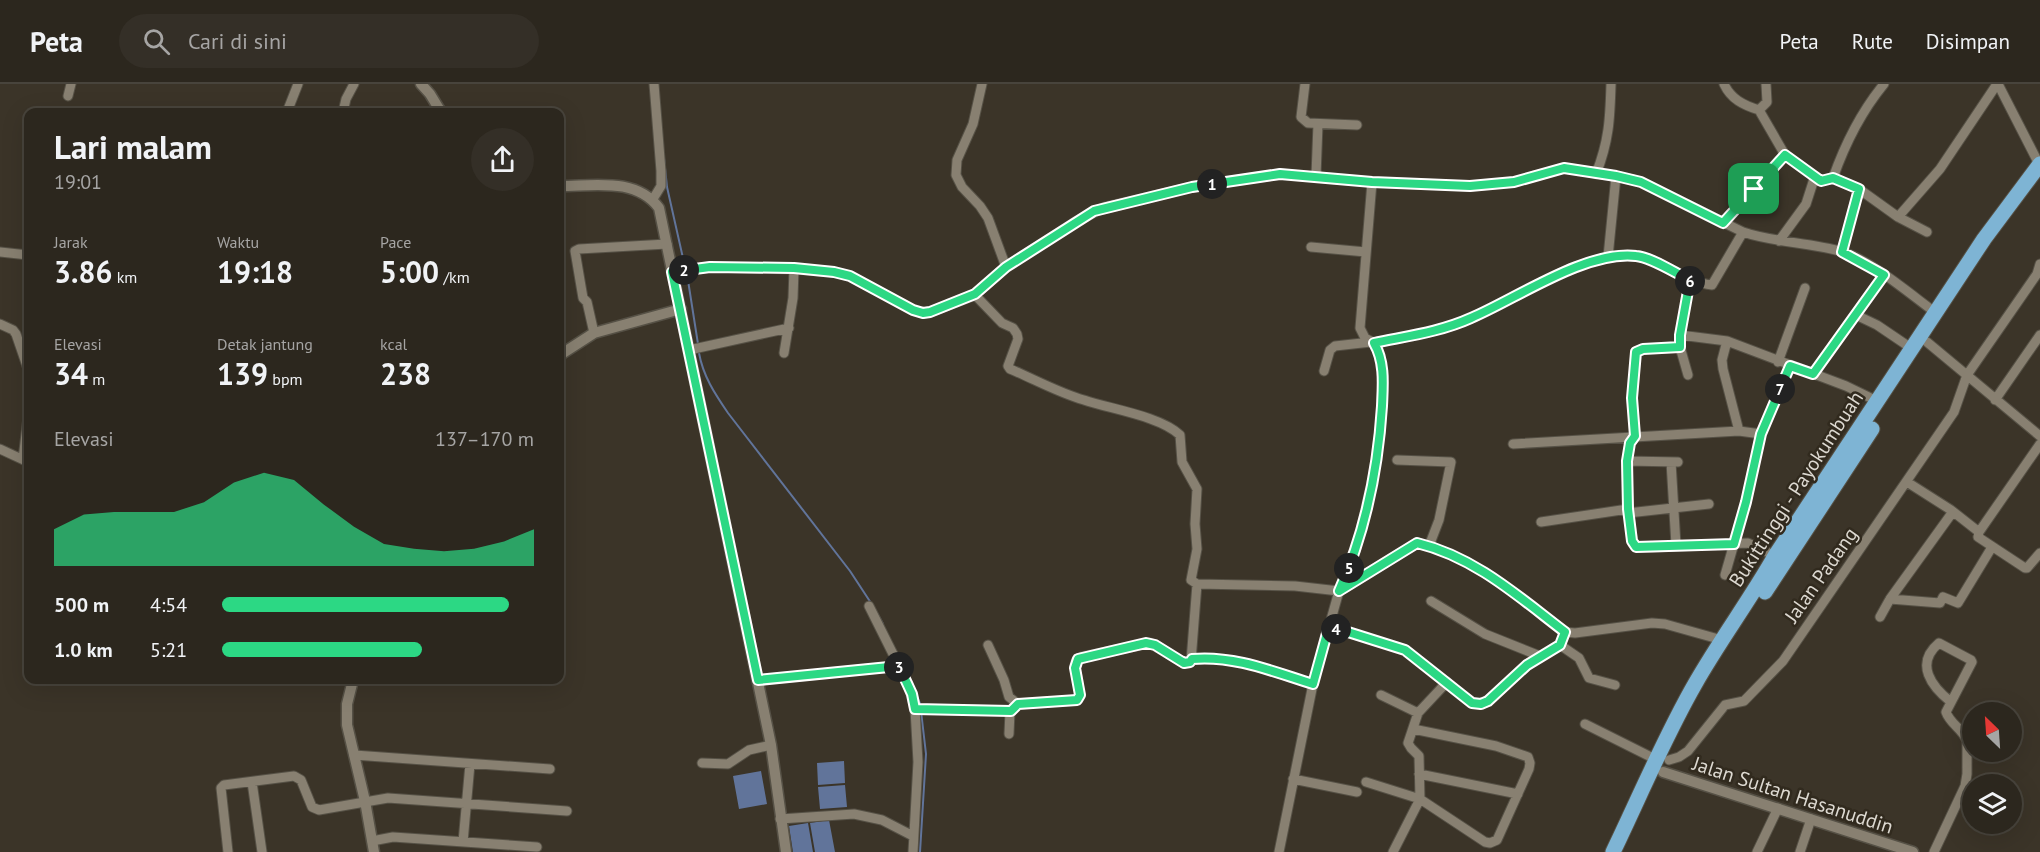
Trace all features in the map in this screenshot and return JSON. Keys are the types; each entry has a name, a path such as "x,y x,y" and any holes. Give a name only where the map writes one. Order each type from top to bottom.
{"highway":[{"name":"Bukittinggi - Payokumbuah","path":"1613,852 1703,689 1866,428 1877,401 1984,239 2040,165"},
{"name":"Bukittinggi - Payokumbuah","path":"1622,852 1663,764 1695,685 1722,640 1775,556 1927,342 1992,243 2040,176"}],"street":[{"path":"68,96 72,84"},
{"path":"289,108 298,84"},
{"path":"344,108 354,84"},
{"path":"421,84 439,108"},
{"path":"653,199 661,186 654,84"},
{"path":"982,84 972,124 957,160 956,175 962,187 988,218 1006,267"},
{"path":"1305,84 1301,117 1308,123 1357,125"},
{"path":"1596,174 1605,150 1608,133 1611,84"},
{"path":"1724,84 1730,95 1746,106 1759,110 1785,155 1821,181 1833,178 1859,189 1898,217 1927,232"},
{"path":"1759,110 1767,102 1766,84"},
{"path":"1833,178 1843,150 1871,100 1884,84"},
{"path":"1898,217 1940,169 1998,84 2040,165"},
{"path":"1316,176 1318,124"},
{"path":"1723,223 1785,155"},
{"path":"672,272 710,267 822,270 850,276 913,310 923,313 978,298 1006,267 1074,222 1105,207 1192,187 1280,174 1372,182 1470,186 1514,182 1557,169 1616,176 1641,182 1743,232 1842,252 1884,275 1936,313"},
{"path":"1608,257 1616,176"},
{"path":"1779,241 1806,204 1815,176"},
{"path":"1279,852 1313,684 1339,591 1351,565 1360,534 1378,452 1383,376 1380,355 1360,328 1372,182"},
{"path":"564,186 627,186 653,199 659,208 771,745 786,852"},
{"path":"1842,252 1859,189"},
{"path":"1324,371 1329,350 1335,346 1372,343 1438,330 1472,318 1567,271 1608,257 1637,256 1690,280 1714,285 1743,232"},
{"path":"594,333 587,302 583,298 575,251 667,244"},
{"path":"1311,247 1366,252"},
{"path":"0,252 24,255"},
{"name":"Jalan Padang","path":"1663,764 1688,751 1725,705 1744,701 1783,662 1954,412 1967,375 2038,275 2040,264"},
{"path":"784,353 789,328 794,268"},
{"path":"1813,374 1884,275"},
{"path":"1688,375 1680,347 1680,335 1690,280"},
{"path":"1778,362 1805,288"},
{"path":"978,298 1002,323 1017,333 1018,339 1008,366 1010,369 1082,400 1152,420 1180,435 1182,462 1197,489 1195,524 1197,549 1191,580 1197,584 1295,586 1339,591 1417,543 1430,546 1489,574 1565,632 1575,633 1652,623 1665,624 1722,640"},
{"path":"564,352 594,333 681,309"},
{"path":"1856,315 1877,325 1911,348"},
{"path":"0,324 14,330 24,357"},
{"path":"689,350 789,328"},
{"path":"1680,335 1727,341 1877,401"},
{"path":"1995,400 2040,335"},
{"path":"1727,341 1722,360 1723,369 1739,430"},
{"path":"1927,342 2040,436"},
{"path":"1680,347 1643,349 1636,352 1632,398 1635,436 1630,443 1627,461 1628,511 1632,541 1636,547 1748,543 1775,556"},
{"path":"1725,575 1746,502 1761,434 1790,366"},
{"path":"1513,444 1739,430 1761,434"},
{"path":"2040,444 1979,532 1978,537 2025,568 2029,567 2040,554"},
{"path":"0,449 24,460"},
{"path":"1396,460 1450,462 1439,520 1430,546"},
{"path":"1627,461 1675,462 1676,545"},
{"path":"1907,482 1979,532"},
{"path":"1541,522 1709,504"},
{"path":"1880,617 1890,599 1952,513"},
{"path":"1890,599 1940,603 1943,597 1958,603 1992,547"},
{"path":"1192,659 1197,584"},
{"path":"1431,601 1485,634 1540,656"},
{"path":"869,606 919,709 913,852"},
{"path":"1329,626 1405,650 1472,703 1481,704 1490,699 1527,665 1560,645 1565,632"},
{"path":"919,709 1014,708 1077,700 1080,695 1076,661 1082,657 1146,643 1155,645 1184,663 1192,659 1212,657 1242,662 1313,684"},
{"path":"1951,702 1934,687 1927,670 1932,651 1940,643 1972,662 1951,702 1947,709 1948,717 1965,735 1970,774"},
{"path":"988,645 1014,708 1010,734"},
{"path":"1560,645 1579,658 1589,678 1615,685"},
{"path":"758,680 899,666"},
{"path":"1393,852 1420,799 1419,756 1408,743 1418,713 1447,682"},
{"path":"351,684 346,714 365,801 372,849 393,837 537,847"},
{"path":"1381,695 1418,713"},
{"path":"1585,724 1663,764"},
{"path":"1366,782 1420,799 1485,842 1490,843 1497,840 1530,766 1528,757 1496,746 1413,729"},
{"path":"702,763 728,764 750,750 771,745"},
{"path":"354,755 550,770"},
{"path":"464,842 470,764"},
{"name":"Jalan Sultan Hasanuddin","path":"1663,764 1778,808 1910,852"},
{"path":"1419,774 1518,794"},
{"path":"228,852 221,788 224,785 294,776 303,784 312,807 319,810 388,798 567,811"},
{"path":"1293,779 1357,792"},
{"path":"252,782 262,852"},
{"path":"1934,852 1962,800"},
{"path":"1757,852 1778,808"},
{"path":"780,819 854,814 882,820 913,836"},
{"path":"1800,852 1811,819"}],"water":[{"path":"844,761 845,783 818,785 817,763"},
{"path":"761,771 767,804 739,809 733,776"},
{"path":"845,785 847,807 820,809 818,787"},
{"path":"829,820 835,852 815,852 810,823"},
{"path":"808,823 813,852 793,852 789,826"}],"waterway":[{"path":"664,158 667,187 685,267"},
{"path":"687,274 698,344"},
{"path":"699,353 714,392 728,413 850,571 871,603"},
{"path":"877,613 883,624"},
{"path":"914,689 921,706"},
{"path":"920,852 926,754 921,711"}],"route":[{"path":"1785,155 1821,181 1833,178 1859,189 1842,252 1884,275 1813,374 1790,366 1761,434 1734,544 1636,547 1632,541 1628,509 1627,461 1630,443 1635,436 1632,398 1636,352 1643,349 1680,347 1690,280 1641,257 1632,255 1608,257 1567,271 1472,318 1438,330 1374,343 1380,355 1383,376 1378,452 1360,534 1351,565 1339,591 1417,543 1460,559 1506,585 1565,632 1560,645 1527,665 1488,701 1481,704 1472,703 1405,650 1329,626 1313,684 1242,662 1212,657 1192,659 1184,663 1150,643 1078,659 1075,668 1080,695 1077,700 1018,704 1011,711 925,708 915,709 912,694 899,666 758,680 672,272 710,267 822,270 850,276 913,310 923,313 975,294 1006,267 1094,211 1192,187 1280,174 1372,182 1470,186 1514,182 1564,168 1641,182 1723,223 1754,189 1785,155"}]}
